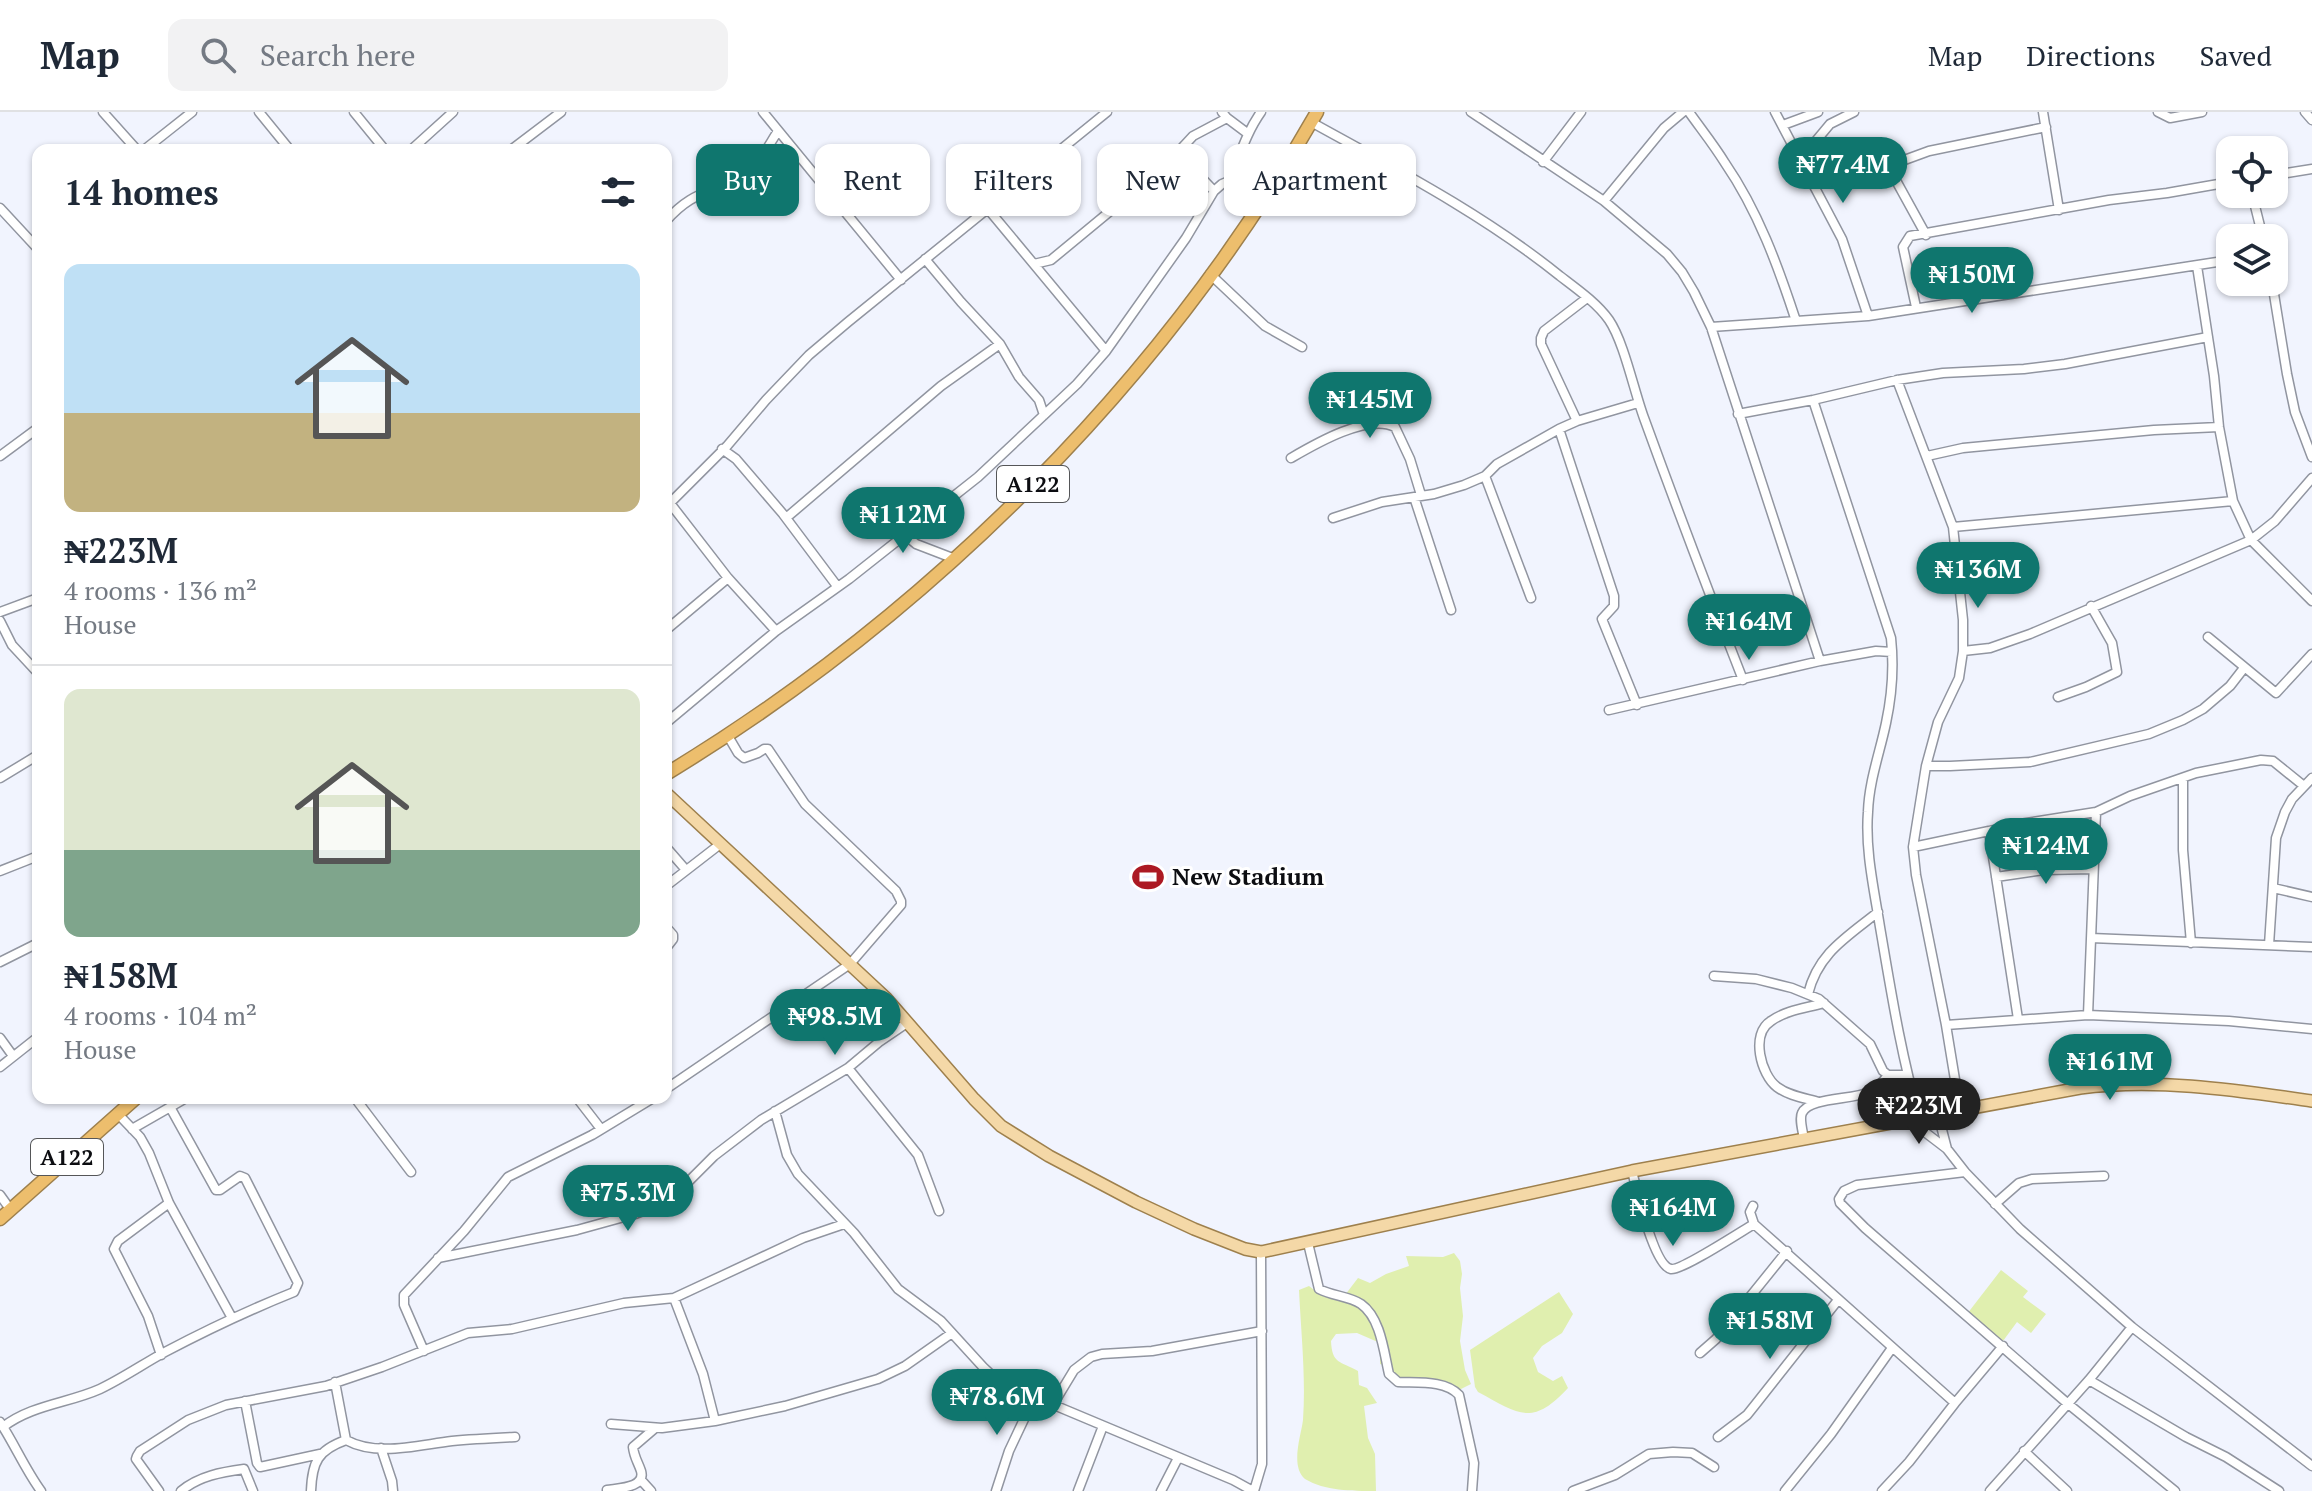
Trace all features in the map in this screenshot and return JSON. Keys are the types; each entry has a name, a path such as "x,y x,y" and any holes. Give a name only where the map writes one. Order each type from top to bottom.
{"highway":[{"name":"A122","path":"1298,144 1314,117"},
{"name":"A122","path":"672,770 728,736 833,660 903,605 1015,502 1112,398 1252,216"},
{"name":"A122","path":"0,1219 128,1104"}],"main road":[{"path":"672,799 886,998 1001,1126 1049,1156 1136,1202 1194,1229 1261,1252 1632,1171 2080,1088 2127,1084 2205,1086 2312,1101"}],"street":[{"path":"103,112 132,144"},
{"path":"152,144 192,112"},
{"path":"259,112 285,144"},
{"path":"354,112 380,144"},
{"path":"418,144 453,112"},
{"path":"519,144 561,112"},
{"path":"763,112 901,280"},
{"path":"1068,144 1107,112"},
{"path":"1244,144 1247,133 1261,112"},
{"path":"1543,162 1581,112"},
{"path":"1604,201 1664,128 1683,112"},
{"path":"1689,112 1726,164 1752,210 1777,263 1796,321"},
{"path":"1775,112 1849,254 1868,316"},
{"path":"1783,125 1818,112"},
{"path":"1797,150 1815,142 1830,124 1854,112"},
{"path":"2043,112 2059,210"},
{"path":"2158,112 2170,118 2202,112"},
{"path":"2305,112 2312,120"},
{"path":"1474,113 1604,201 1667,254 1682,272 1711,327 1820,661"},
{"path":"1187,144 1193,136 1224,115 1247,133"},
{"path":"1314,117 1501,231 1608,318 1615,330 1677,511 1743,680"},
{"path":"1810,175 1864,165 1888,166 1929,151 2046,127"},
{"path":"672,214 696,195 742,175 752,167 778,131"},
{"path":"1888,166 1926,235"},
{"path":"2288,174 2311,172"},
{"path":"672,718 776,631 978,477 1077,384 1106,351 1186,238 1214,191 1224,184"},
{"path":"1916,307 1903,247 1910,236 2216,184"},
{"path":"1208,185 1214,191"},
{"path":"0,208 32,239"},
{"path":"672,497 722,449 809,355 979,216"},
{"path":"994,216 1106,351"},
{"path":"1034,264 1051,260 1104,216"},
{"path":"925,259 1000,344 1019,377 1039,400 1044,415"},
{"path":"1049,282 1051,260"},
{"path":"1711,327 1868,316 2216,263"},
{"path":"2197,266 2219,427 2233,501 2251,540 2312,601"},
{"path":"1210,274 1265,326 1302,347"},
{"path":"2274,296 2295,412 2312,457"},
{"path":"1577,421 1541,338 1544,331 1587,298"},
{"path":"1738,414 1897,380 1943,373 2065,364 2208,337"},
{"path":"786,518 941,386 1000,344"},
{"path":"1897,380 1953,527 1963,620 1963,651 1955,688 1938,722 1926,766 1913,847 1946,1025 1955,1111 1941,1126 1947,1149"},
{"path":"1813,400 1891,638 1889,707 1871,785 1868,840 1914,1118 1947,1149 2020,1229 2132,1327 2312,1466"},
{"path":"1333,518 1382,502 1450,491 1485,476 1497,464 1559,429 1638,403"},
{"path":"1291,458 1328,438 1372,423 1395,427 1410,459 1417,496 1451,610"},
{"path":"1927,456 1963,448 2219,427"},
{"path":"1559,429 1614,596 1614,606 1602,619 1637,705"},
{"path":"0,456 32,433"},
{"path":"722,449 736,459 786,518 837,586"},
{"path":"1485,476 1531,598"},
{"path":"1963,651 2006,643 2251,540 2275,521 2312,478"},
{"path":"1953,527 2233,501"},
{"path":"672,506 728,578 776,631"},
{"path":"904,534 916,544 955,559"},
{"path":"672,622 674,624 728,578"},
{"path":"0,612 32,600"},
{"path":"2058,697 2117,672 2112,643 2091,606"},
{"path":"0,621 12,645 32,667"},
{"path":"2208,637 2276,693 2312,654"},
{"path":"1609,710 1820,661 1876,651 1892,652"},
{"path":"1926,766 2030,762 2149,734 2203,709 2230,686 2244,668"},
{"path":"672,1085 850,964 898,910 901,901 867,862 805,804 768,749 744,758 728,736"},
{"path":"0,778 32,759"},
{"path":"1913,847 2096,812 2130,796 2211,769 2267,760 2304,786"},
{"path":"2269,945 2279,825 2292,799 2312,778"},
{"path":"2183,779 2183,863 2191,943"},
{"path":"2088,1015 2096,812"},
{"path":"1989,831 2018,1019"},
{"path":"672,881 719,845"},
{"path":"672,854 686,870"},
{"path":"0,871 32,858"},
{"path":"1996,877 2044,870 2093,869"},
{"path":"2273,888 2312,897"},
{"path":"1808,994 1814,974 1825,956 1878,912"},
{"path":"2091,938 2312,947"},
{"path":"0,962 32,946"},
{"path":"1714,976 1756,979 1808,994 1824,1003 1870,1044 1879,1066 1888,1075 1907,1075"},
{"path":"1819,1102 1775,1085 1766,1073 1759,1038 1771,1020 1824,1003"},
{"path":"1946,1025 2088,1015 2229,1021 2312,1029"},
{"path":"438,1258 577,1230 656,1206 677,1193 730,1142 848,1068 907,1023"},
{"path":"0,1038 13,1056"},
{"path":"0,1067 32,1042"},
{"path":"848,1068 918,1155 939,1211"},
{"path":"1804,1139 1804,1110 1819,1102 1864,1095 1878,1087 1888,1075"},
{"path":"132,1129 175,1104"},
{"path":"360,1104 411,1172"},
{"path":"582,1104 601,1129"},
{"path":"424,1351 404,1305 404,1295 464,1231 508,1177 643,1104"},
{"path":"41,1491 21,1462 1,1422 119,1380 232,1318 294,1292 298,1283 245,1178 240,1176 216,1190 170,1107"},
{"path":"775,1111 791,1163 898,1289 941,1321 999,1382 1254,1491 1262,1464 1261,1252"},
{"path":"117,1113 140,1137 149,1153 169,1203 232,1318"},
{"path":"1632,1171 1653,1243 1664,1266 1670,1269 1754,1224"},
{"path":"1965,1172 1857,1185 1844,1191 1839,1199 1865,1228 2067,1403 2175,1491"},
{"path":"1995,1204 2019,1183 2032,1179 2104,1176"},
{"path":"0,1195 10,1209"},
{"path":"161,1355 148,1316 114,1249 118,1241 169,1203"},
{"path":"1753,1206 1750,1212 1754,1224 1955,1403"},
{"path":"159,1491 136,1459 140,1451 188,1420 226,1405 326,1386 468,1333 512,1329 624,1303 674,1298 803,1238 844,1224"},
{"path":"1308,1243 1317,1286 1322,1291 1361,1304 1369,1312 1393,1379 1443,1385 1459,1395 1474,1463 1472,1491"},
{"path":"1700,1353 1716,1339 1787,1251"},
{"path":"674,1298 703,1374 715,1421"},
{"path":"1718,1437 1747,1415 1838,1300"},
{"path":"1990,1491 2132,1327"},
{"path":"1054,1403 1074,1370 1091,1357 1152,1351 1262,1331"},
{"path":"611,1424 654,1428 715,1421 785,1406 878,1379 905,1366 952,1333"},
{"path":"1882,1491 2003,1346"},
{"path":"1785,1491 1831,1434 1892,1348"},
{"path":"2089,1380 2226,1457 2279,1491"},
{"path":"335,1382 346,1440"},
{"path":"996,1491 1016,1434 1034,1398"},
{"path":"245,1401 260,1467 320,1454"},
{"path":"1078,1491 1103,1426"},
{"path":"607,1490 626,1487 641,1480 643,1475 633,1447 654,1428"},
{"path":"311,1491 312,1476 320,1454 329,1446 346,1440 359,1446 381,1448 515,1437"},
{"path":"381,1448 393,1491"},
{"path":"2024,1451 2067,1491"},
{"path":"1573,1491 1615,1475 1649,1454 1692,1453 1714,1467"},
{"path":"1161,1491 1178,1458"},
{"path":"181,1491 205,1477 244,1469 253,1491"},
{"path":"641,1480 651,1491"}],"green space":[{"path":"1454,1253 1460,1261 1462,1274 1460,1341 1471,1384 1453,1393 1434,1382 1393,1376 1392,1367 1380,1364 1380,1352 1387,1346 1357,1333 1336,1334 1331,1341 1335,1358 1358,1371 1359,1385 1367,1388 1377,1403 1364,1406 1368,1438 1375,1454 1376,1491 1330,1488 1305,1479 1297,1459 1304,1404 1299,1290 1309,1286 1318,1293 1345,1295 1358,1278 1370,1283 1409,1266 1406,1256 1443,1257"},
{"path":"2001,1270 2028,1291 2023,1297 2046,1314 2031,1333 2017,1322 2003,1341 1967,1314"},
{"path":"1559,1292 1573,1314 1562,1333 1542,1346 1533,1358 1538,1372 1553,1381 1562,1376 1568,1388 1545,1408 1525,1413 1478,1392 1470,1350"}],"place":[{"name":"New Stadium","path":"1148,877"}]}
